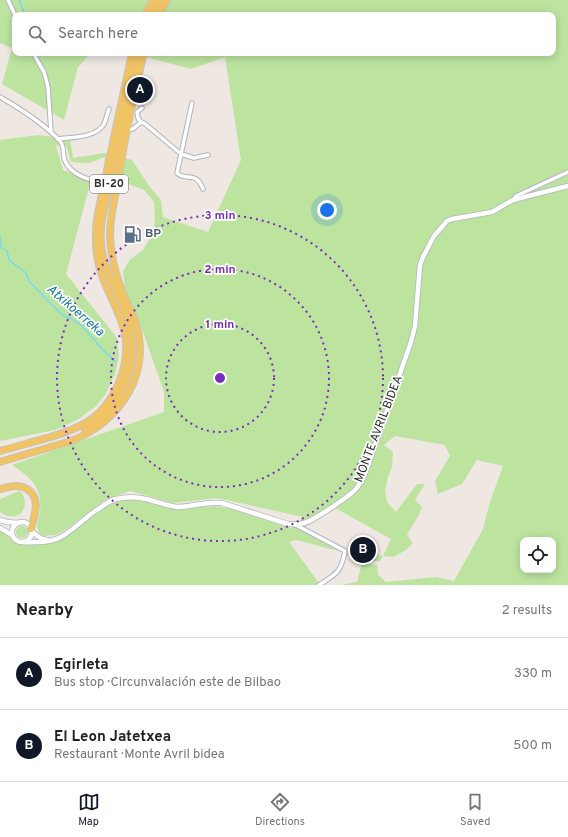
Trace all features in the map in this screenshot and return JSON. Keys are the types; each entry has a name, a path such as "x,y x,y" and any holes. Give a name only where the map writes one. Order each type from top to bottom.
{"main road":[{"path":"147,12 153,0"},
{"path":"154,12 160,0"},
{"path":"161,12 167,0"},
{"name":"BI-20","path":"0,451 72,430 89,421 100,412 111,399 116,390 123,369 126,356 126,339 119,314 101,272 96,249 96,221 131,56"},
{"name":"BI-20","path":"0,458 40,447 81,433 107,413 120,397 130,370 132,350 131,332 104,265 100,235 103,213 137,56"},
{"path":"0,462 71,441 99,427 114,414 127,398 133,384 139,362 139,336 134,318 120,287 110,234 121,162 143,56"},
{"path":"0,448 34,442"},
{"path":"28,454 40,447"},
{"path":"0,489 19,486 25,488 33,495 36,500 36,510 31,531"}],"street":[{"path":"8,0 14,12"},
{"path":"35,56 44,72 48,87 51,132"},
{"path":"0,97 17,107 51,132 62,144 65,161 80,176 104,182"},
{"path":"192,102 177,173 196,178 200,182 203,189"},
{"path":"140,107 137,112 138,118 141,122 181,154 194,158 208,155"},
{"path":"58,139 86,135 97,131 104,124 109,109"},
{"path":"127,130 133,129 141,122"},
{"path":"513,200 516,196 568,172"},
{"name":"MONTE AVRIL BIDEA","path":"296,525 314,519 354,491 361,482 416,326 420,265 434,236 443,225 452,219 492,212 513,200 568,186"},
{"path":"0,528 12,535 15,540 40,543 51,541 68,534 107,503 117,499 129,497 142,498 176,507 214,502 222,503 288,524 296,525 345,551 343,566 335,574 319,585"},
{"path":"0,520 26,523 31,531 42,539 51,541"},
{"path":"12,535 13,528 18,523"},
{"path":"22,542 29,539 31,531"}],"green space":[{"path":"0,0 568,0 568,585 341,585 357,582 362,563 377,565 378,575 386,582 436,577 454,581 483,529 490,502 503,466 477,460 462,484 438,494 435,481 450,456 445,445 395,436 384,445 393,452 392,467 385,490 387,502 396,512 417,484 425,484 415,500 422,507 407,535 413,543 406,550 393,557 383,556 391,539 335,508 307,526 298,528 338,551 296,540 289,542 319,583 315,585 0,585 0,531 10,536 20,544 45,544 65,538 104,507 119,500 130,499 151,502 175,509 214,506 228,508 291,528 303,517 217,498 173,503 130,491 105,500 68,528 56,535 42,536 37,526 40,502 37,489 34,483 24,473 12,465 164,412 164,392 138,318 129,303 125,290 123,271 130,260 144,249 151,236 155,222 154,202 144,190 103,174 105,157 89,163 71,162 66,145 56,146 63,170 91,180 66,274 117,338 119,356 115,375 105,395 95,407 77,420 55,430 0,441 0,140 38,135 70,139 73,158 104,153 132,160 149,186 161,200 163,217 208,232 241,160 225,57 191,69 142,56 556,56 556,12 12,12 12,48 0,43"},
{"path":"12,48 12,56 88,56 78,67 64,120 2,84"},
{"path":"20,491 25,500 22,512 18,515 7,516 0,512 0,499"},
{"path":"20,526 24,526 28,532 24,538 20,538 16,534 16,530"},
{"path":"374,554 383,556 380,561 368,561"}],"waterway":[{"path":"19,0 24,12"},
{"name":"Atxikoerreka","path":"0,237 1,247 7,251 9,260 25,272 30,282 51,304 64,316 72,319 82,326 115,361"}],"place":[{"name":"Egirleta","path":"140,90"},
{"name":"BP","path":"132,234"},
{"name":"El Leon Jatetxea","path":"363,550"}]}
